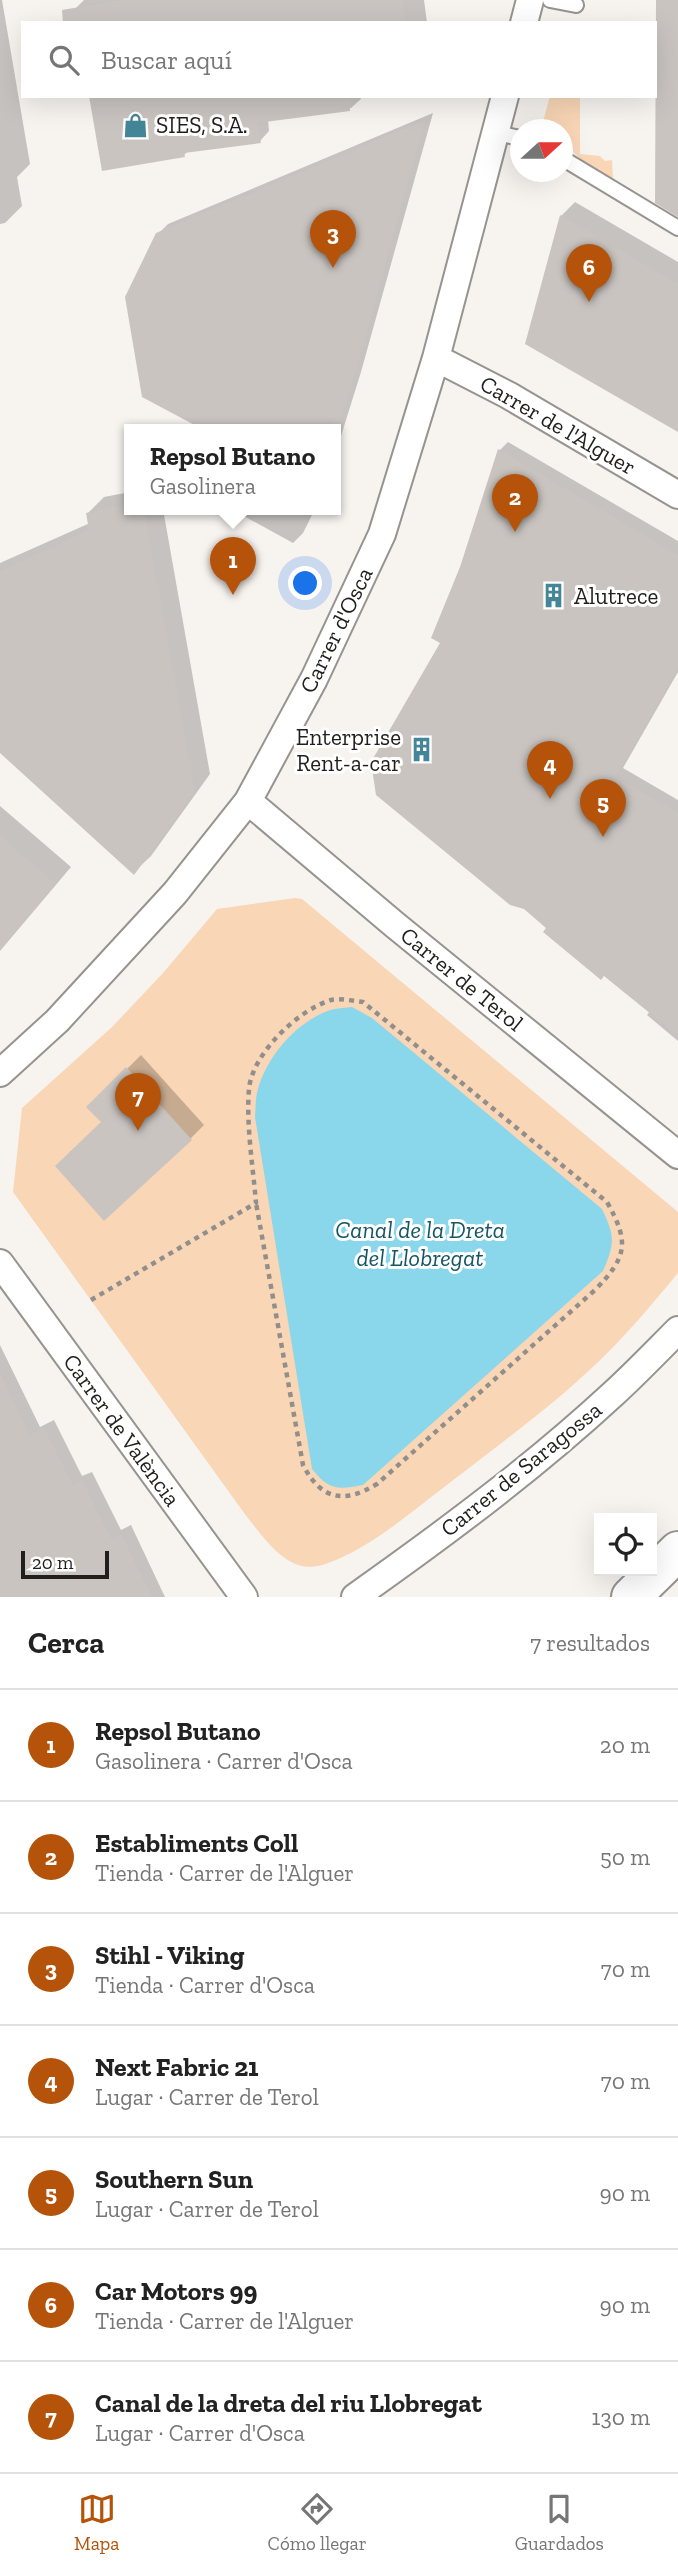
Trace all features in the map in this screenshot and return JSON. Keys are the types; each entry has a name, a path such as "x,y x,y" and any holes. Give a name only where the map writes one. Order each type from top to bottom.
{"highway":[{"path":"631,1597 678,1551"}],"street":[{"path":"525,21 530,0"},
{"name":"Carrer d'Osca","path":"0,1073 57,1021 175,893 248,801 314,679 382,534 436,358 450,301 508,135 505,98"},
{"name":"Carrer de l'Alguer","path":"436,358 508,396 678,495"},
{"name":"Carrer de Terol","path":"248,801 395,925 678,1155"},
{"name":"Carrer de València","path":"0,1263 244,1597"},
{"name":"Carrer de Saragossa","path":"355,1597 443,1534 538,1458 612,1395 678,1330"}],"lane":[{"path":"551,0 576,5"},
{"path":"573,165 678,228"}],"path":[{"path":"332,999 363,1002 607,1202 619,1224 622,1245 617,1268 595,1290 377,1484 361,1494 340,1496 326,1494 311,1481 303,1465 257,1203 250,1135 249,1086 265,1050 293,1019 332,999"},
{"path":"91,1300 257,1203"}],"shaded area":[{"path":"549,98 580,98 580,154 600,156 605,161 612,160 613,179 581,160 573,152 573,119 544,119"},
{"path":"302,899 678,1212 678,1273 596,1364 526,1424 392,1527 344,1556 322,1565 308,1567 286,1559 264,1539 13,1192 22,1108 112,1027 163,973 217,909"}],"water":[{"name":"Canal de la Dreta del Llobregat","path":"352,1007 372,1018 602,1209 612,1240 603,1271 363,1485 340,1488 323,1481 312,1469 255,1117 256,1096 262,1077 283,1043 303,1025 325,1012"}],"building":[{"path":"122,0 402,0 406,21 63,21 62,10"},
{"path":"656,0 678,0 678,217 655,203"},
{"path":"89,98 350,98 350,111 257,123 261,143 184,153 185,157 102,171"},
{"path":"425,120 340,424 193,424 142,397 125,297 156,233"},
{"path":"560,215 678,284 678,432 525,344"},
{"path":"498,449 678,555 678,668 616,777 678,813 678,1036 604,976 601,980 543,932 546,928 524,909 510,905 376,795 371,762 440,643 431,638 460,567"},
{"path":"124,505 124,515 145,515 195,792 134,875 0,753 0,571 89,530 86,513"},
{"path":"0,836 56,884 0,950"},
{"path":"126,1067 192,1140 104,1221 55,1166 101,1122 86,1107"},
{"path":"0,1373 30,1435 44,1428 73,1485 82,1480 111,1539 121,1534 152,1597 0,1597"}],"place":[{"name":"SIES, S.A.","path":"136,125"},
{"name":"Stihl - Viking","path":"333,268"},
{"name":"Car Motors 99","path":"589,302"},
{"name":"Establiments Coll","path":"515,532"},
{"name":"Repsol Butano","path":"233,595"},
{"name":"Alutrece","path":"554,596"},
{"name":"Enterprise Rent-a-car","path":"421,750"},
{"name":"Next Fabric 21","path":"550,799"},
{"name":"Southern Sun","path":"603,837"},
{"name":"Canal de la dreta del riu Llobregat","path":"138,1131"}]}
